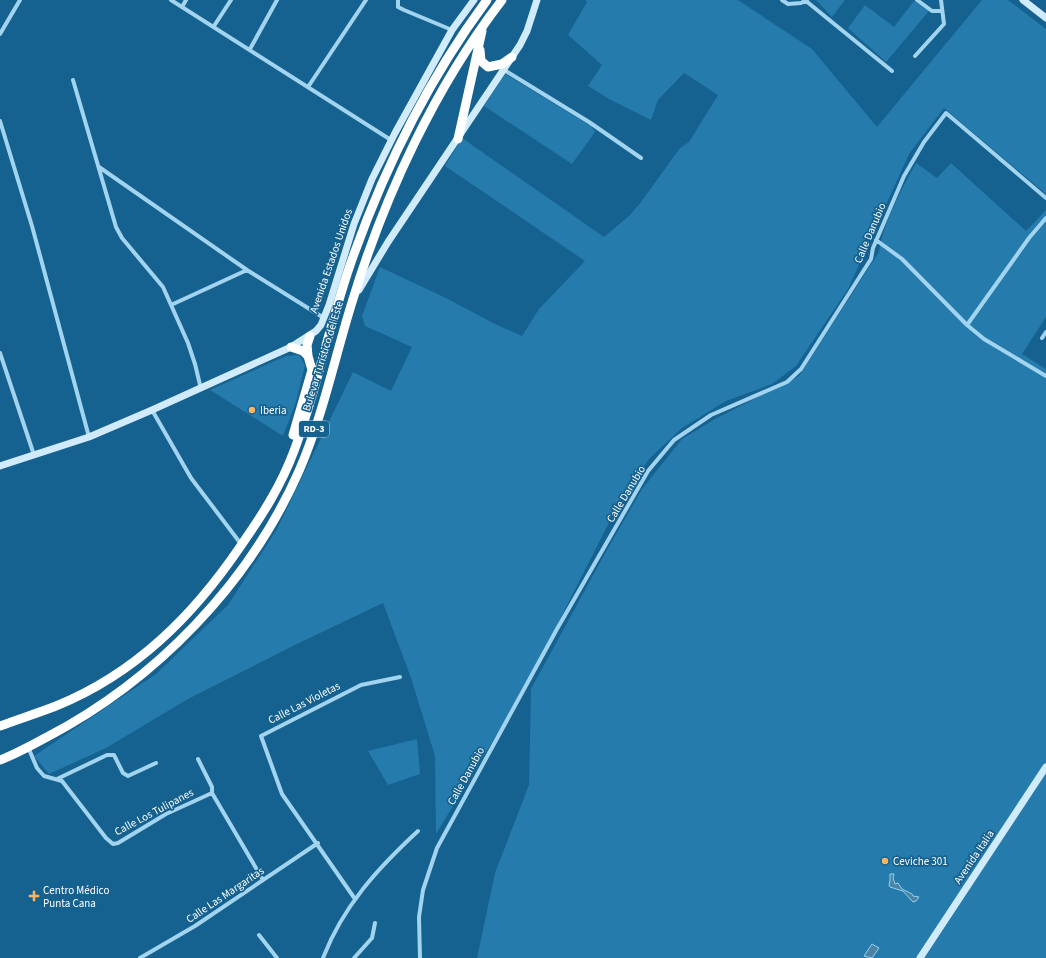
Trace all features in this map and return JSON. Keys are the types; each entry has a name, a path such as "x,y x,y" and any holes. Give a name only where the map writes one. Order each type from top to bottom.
{"highway":[{"name":"Bulevar Turístico del Este","path":"0,726 57,705 93,687 138,658 196,606 242,545 260,518 293,453 316,383 333,318 354,254 392,163 424,98 452,51 487,0"},
{"name":"Bulevar Turístico del Este","path":"0,760 28,747 94,710 126,687 178,641 217,600 236,576 271,525 298,472 309,445 353,300 376,232 397,182 436,102 484,23 502,0"},
{"path":"458,139 484,23"},
{"path":"480,43 481,61 488,68 502,64 512,57"},
{"path":"260,518 266,496 288,452 312,370 307,345 310,336"},
{"path":"291,347 303,351 308,356"}],"street":[{"path":"0,34 20,0"},
{"path":"171,0 391,140"},
{"path":"182,7 186,0"},
{"path":"214,26 231,0"},
{"path":"250,49 277,0"},
{"path":"308,87 366,0"},
{"path":"392,0 398,1 398,7 452,30"},
{"name":"Avenida Estados Unidos","path":"0,466 89,437 201,389 291,347 310,336 321,325 324,318 354,224 372,179 391,140 452,30 474,0"},
{"path":"353,300 388,242 504,70 526,31 538,0"},
{"path":"782,0 788,4 801,3 806,0 892,71"},
{"path":"917,0 932,11 941,11"},
{"path":"915,56 944,24 944,17 941,11 941,0"},
{"path":"1023,0 1045,17"},
{"path":"504,70 588,122 641,158"},
{"path":"73,80 116,227 122,238 163,287 192,354 201,389"},
{"name":"Calle Danubio","path":"420,958 418,917 423,890 437,848 557,629 648,472 674,440 711,415 787,382 801,369 871,259 876,240 904,176 924,142 946,113 1046,198"},
{"path":"0,121 32,226 89,437"},
{"path":"99,167 247,270 324,318"},
{"path":"967,325 1029,238 1046,218"},
{"path":"876,240 902,258 967,325 984,339 1046,376"},
{"path":"171,305 247,270"},
{"path":"1042,338 1046,332"},
{"path":"0,353 34,455"},
{"path":"152,410 191,478 242,545"},
{"name":"Calle Las Violetas","path":"355,899 318,843 282,794 261,736 361,685 400,677"},
{"name":"Calle Los Tulipanes","path":"28,747 38,768 44,776 62,781 106,838 113,844 118,843 166,814 212,793 263,880"},
{"path":"57,779 107,755 114,755 123,773 128,776 156,763"},
{"path":"198,759 212,787 212,793"},
{"name":"Avenida Italia","path":"920,958 1046,767"},
{"path":"323,958 332,933 355,899 388,859 418,831"},
{"name":"Calle Las Margaritas","path":"140,958 194,926 318,843"},
{"path":"354,958 372,938 375,922"},
{"path":"259,935 276,958"}],"shaded area":[{"path":"585,0 738,0 812,49 877,127 982,0 1008,0 1046,29 1046,194 944,108 909,154 848,289 796,366 772,384 726,401 682,428 649,459 617,507 525,688 436,834 435,756 411,678 383,603 297,644 188,699 106,748 49,774 34,756 156,674 228,605 277,529 353,372 391,391 412,347 365,326 362,316 380,267 522,336 539,309 585,261 445,166 462,138 604,237 630,215 680,148 689,142 718,95 684,73 658,100 651,120 609,99 588,86 602,65 568,35 587,2"},
{"path":"816,0 845,0 832,17"},
{"path":"914,1 929,11 886,62 848,28 865,5 894,27"},
{"path":"505,74 591,126 595,132 572,164 484,106"},
{"path":"916,163 937,178 951,163 1026,231 1046,210 1046,317 1022,354 1046,369 1046,958 477,958 495,873 529,785 531,689 603,557 642,489 682,439 715,419 799,376 879,252 884,230 899,195"},
{"path":"299,355 305,365 296,402 283,436 210,390 286,356"},
{"path":"417,739 420,774 388,785 368,751"},
{"path":"890,874 894,874 893,878 895,884 898,883 902,889 913,896 919,897 916,901 913,902 903,891 890,887"},
{"path":"872,944 879,948 872,958 864,956"}],"place":[{"name":"Iberia","path":"252,410"},
{"name":"Ceviche 301","path":"885,861"},
{"name":"Centro Médico Punta Cana","path":"34,896"}]}
